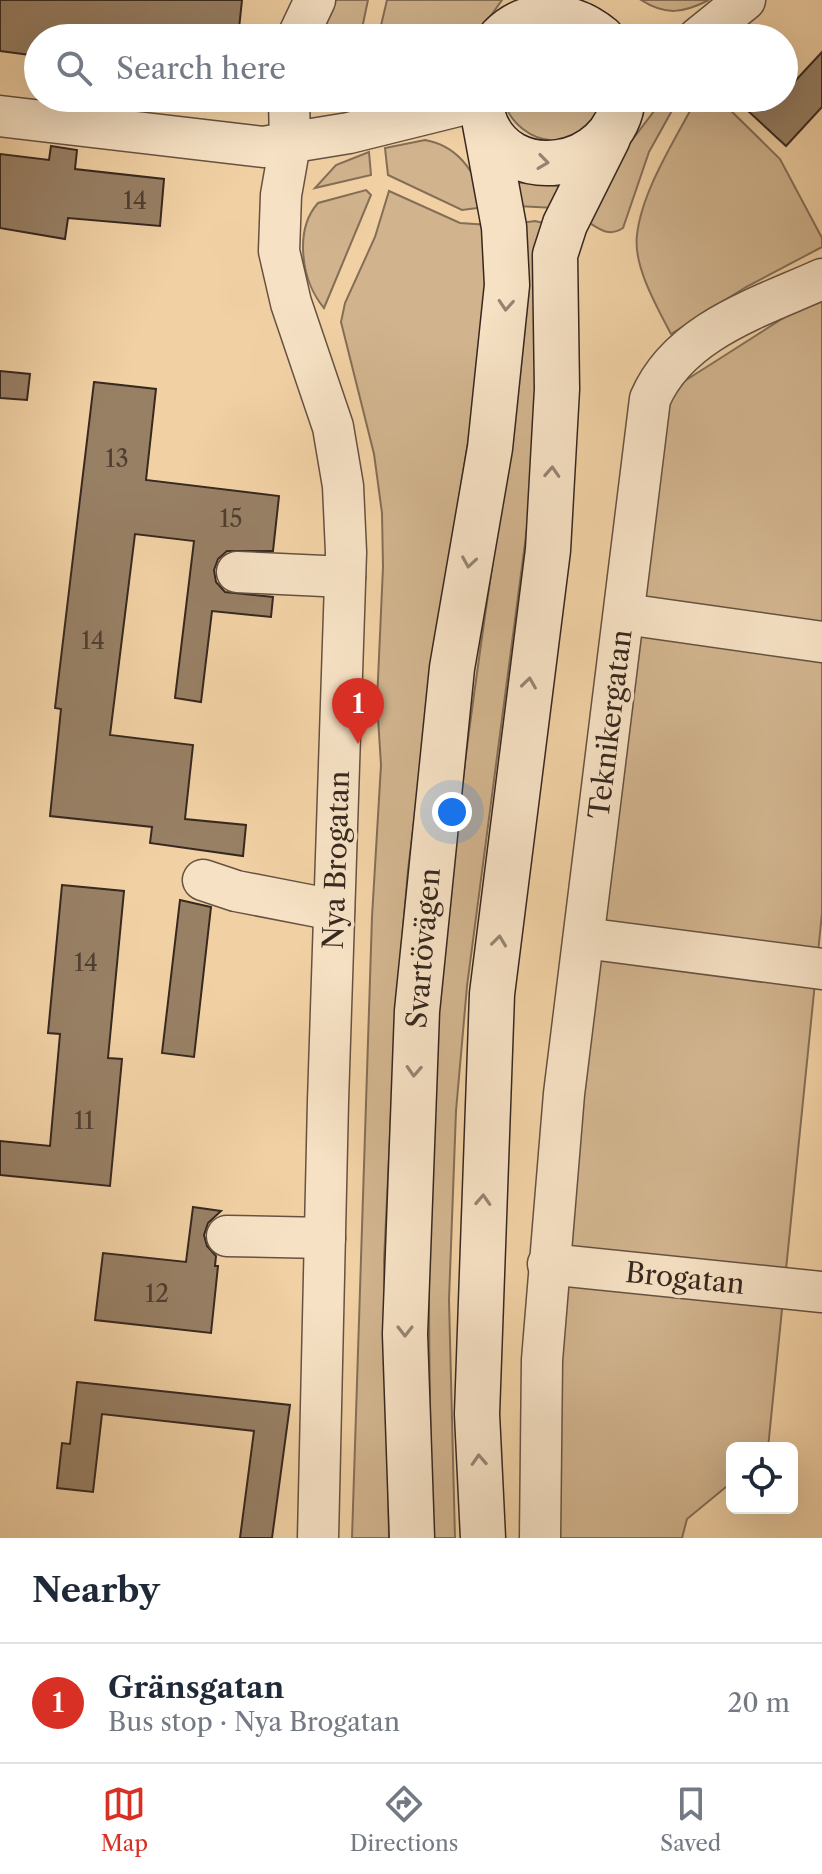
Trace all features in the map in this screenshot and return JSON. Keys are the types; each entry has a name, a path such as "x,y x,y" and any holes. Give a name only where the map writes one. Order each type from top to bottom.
{"main road":[{"path":"609,0 611,24"},
{"path":"510,24 551,17 581,24"},
{"name":"Svartövägen","path":"412,1538 405,1334 417,1011 448,699 490,448 507,285 504,227 482,112"},
{"path":"483,112 507,150 546,164 578,159 608,138"},
{"path":"483,1538 477,1414 492,994 548,550 557,389 555,255 571,212 620,112"}],"street":[{"path":"304,24 315,0"},
{"path":"715,24 745,0"},
{"name":"Nya Brogatan","path":"289,112 290,144 281,195 279,251 291,303 333,427 343,486 345,577 318,1538"},
{"path":"0,116 263,147 460,112"},
{"name":"Teknikergatan","path":"540,1538 542,1360 548,1264 647,413 655,386 675,361 700,338 822,279"},
{"path":"237,572 345,577"},
{"path":"625,614 822,642"},
{"path":"203,880 236,891 334,910"},
{"path":"584,938 822,969"},
{"path":"227,1236 325,1238"},
{"name":"Brogatan","path":"548,1264 822,1292"}],"shaded area":[{"path":"336,0 368,0 363,24 324,24"},
{"path":"387,0 502,0 485,24 381,24"},
{"path":"641,0 709,0 675,11 659,9"},
{"path":"509,112 596,112 582,130 568,138 553,140 537,137 523,129"},
{"path":"653,112 671,112 649,152 623,228 609,232 588,222 620,156"},
{"path":"689,112 732,112 780,159 822,238 822,247 746,287 671,334 642,273 637,247 640,218 670,147"},
{"path":"425,140 448,148 457,155 472,173 486,207 462,210 388,175 385,148"},
{"path":"369,152 371,175 315,188 336,165"},
{"path":"512,182 568,187 555,208 517,206"},
{"path":"366,190 371,195 324,308 310,284 303,256 303,241 310,214 318,203"},
{"path":"389,191 460,223 489,225 486,330 438,629 408,870 396,1010 384,1261 389,1538 352,1538 372,917 381,765 377,702 383,567 382,513 374,454 341,322 345,303 375,237"},
{"path":"535,221 548,224 529,513 467,986 456,1111 449,1300 455,1538 433,1538 430,1190 441,981 466,753 520,374 525,326 520,223"},
{"path":"822,300 822,913 769,1442 726,1442 726,1487 687,1519 682,1538 549,1538 570,1250 597,962 631,675 672,389 799,308"}],"building":[{"path":"0,0 242,0 239,24 24,24 24,54 0,51"},
{"path":"822,52 822,107 786,146 749,112 798,112 798,78"},
{"path":"51,146 77,150 75,169 164,179 160,226 68,218 65,239 0,228 0,154 49,160"},
{"path":"0,371 30,374 27,400 0,398"},
{"path":"94,382 156,389 146,480 279,496 273,551 227,551 218,559 214,570 216,582 225,592 273,597 271,617 212,611 201,702 175,698 194,541 135,534 110,735 193,745 185,819 246,825 243,856 150,843 152,827 50,816 61,709 55,708"},
{"path":"62,885 124,891 108,1058 122,1059 110,1186 0,1175 0,1141 50,1146 60,1034 48,1033"},
{"path":"180,900 211,907 194,1057 162,1053"},
{"path":"193,1207 221,1211 208,1223 204,1235 207,1246 216,1256 215,1266 218,1266 211,1333 95,1320 103,1253 186,1262"},
{"path":"77,1382 290,1405 272,1538 240,1538 254,1431 102,1414 93,1492 57,1488 62,1443 70,1444"}],"place":[{"name":"Gränsgatan","path":"358,744"}]}
